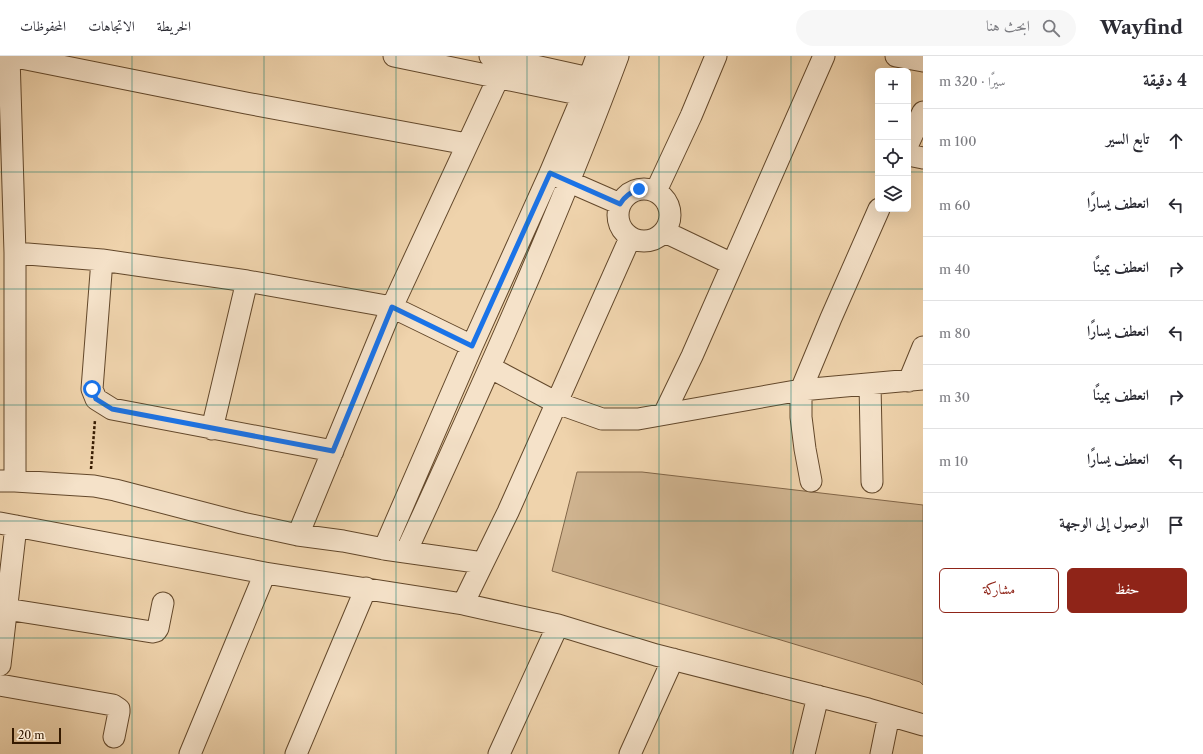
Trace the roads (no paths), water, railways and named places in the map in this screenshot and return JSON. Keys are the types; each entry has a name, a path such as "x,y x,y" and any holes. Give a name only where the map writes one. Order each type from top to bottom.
{"street":[{"path":"467,144 246,103 10,56 7,215 15,253 7,481 90,485 115,490 242,523 298,535 483,563"},
{"path":"394,56 499,64 595,89"},
{"path":"406,552 491,368 569,181 595,89 598,56"},
{"path":"384,549 472,346 550,173 595,89 618,56"},
{"path":"656,191 691,116 716,56"},
{"path":"664,414 692,356 824,56"},
{"path":"896,56 923,61"},
{"path":"298,535 392,307 467,144 499,64"},
{"path":"910,140 923,112"},
{"path":"911,156 923,158"},
{"path":"550,173 620,204"},
{"path":"639,189 656,191 664,197 669,205 671,214 670,224 665,232 658,238 649,242 639,242 630,238 621,229 618,217 620,204 625,197 639,189"},
{"path":"811,481 801,417 801,390 878,212"},
{"path":"665,232 732,264"},
{"path":"463,604 508,512 630,238"},
{"path":"15,253 102,260 247,281 392,307 472,346"},
{"path":"102,260 92,389 96,399 112,409 333,451"},
{"path":"212,429 247,281"},
{"path":"491,368 556,403 602,419 638,419 801,390 916,380 923,347"},
{"path":"870,384 872,482"},
{"path":"0,665 6,609 8,525 265,573 463,604 558,625 673,659 818,696 923,725"},
{"path":"190,754 265,573"},
{"path":"296,754 366,588"},
{"path":"6,609 152,632 156,631 158,628 163,604"},
{"path":"499,754 558,625"},
{"path":"630,754 673,659"},
{"path":"0,685 113,705 117,707 120,712 114,737"},
{"path":"804,754 818,696"},
{"path":"881,754 889,715"}]}
